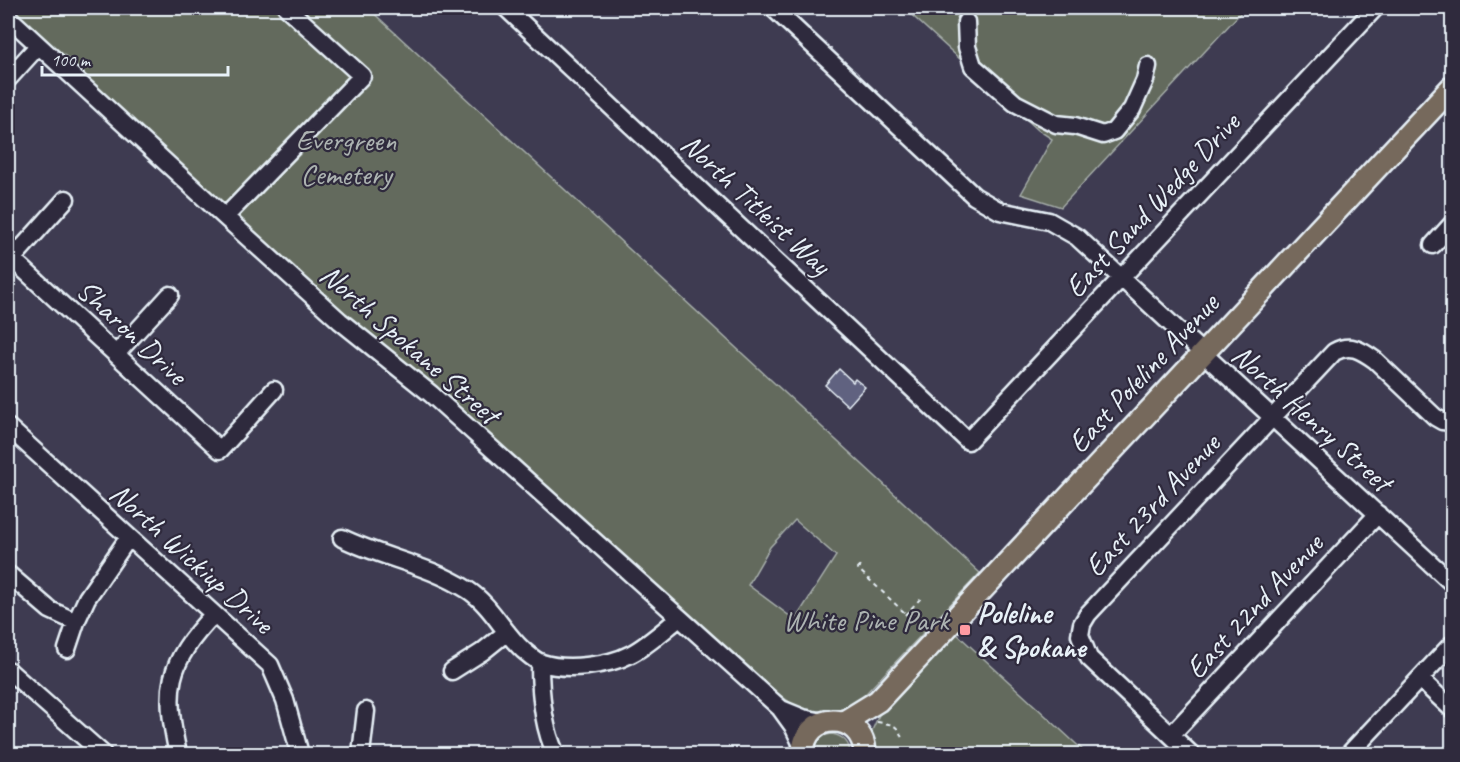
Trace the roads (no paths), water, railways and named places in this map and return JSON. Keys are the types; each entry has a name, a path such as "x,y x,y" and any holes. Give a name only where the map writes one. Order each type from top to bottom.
{"main road":[{"name":"East Poleline Avenue","path":"865,750 867,728 877,712 1202,354 1452,87"},
{"name":"East Poleline Avenue","path":"803,751 810,732 834,722 877,712"},
{"path":"834,722 853,727 860,735 865,750"}],"street":[{"path":"225,217 362,76 287,8"},
{"name":"North Titleist Way","path":"506,8 968,441"},
{"name":"North Henry Street","path":"772,8 974,196 1000,211 1048,221 1077,237 1452,583"},
{"name":"East Sand Wedge Drive","path":"968,441 1375,8"},
{"name":"North Spokane Street","path":"8,17 340,321 431,394 678,619 780,708 793,726 803,751"},
{"path":"966,22 967,47 973,66 1015,103 1056,124 1075,126 1102,135 1114,131 1132,109 1145,80 1148,66"},
{"path":"8,79 38,46"},
{"path":"10,257 66,200"},
{"path":"1433,245 1452,224"},
{"name":"Sharon Drive","path":"10,257 220,450 274,390"},
{"path":"116,354 170,295"},
{"name":"East 23rd Avenue","path":"1171,735 1089,658 1080,635 1082,624 1106,593 1334,352 1350,347 1364,352 1435,417 1442,421 1452,422"},
{"name":"North Wickiup Drive","path":"9,432 270,665 285,700 300,754"},
{"name":"East 22nd Avenue","path":"1171,735 1378,514"},
{"path":"67,649 75,622 87,598 129,537"},
{"path":"342,538 431,570 467,589 484,603 522,649 540,662 557,666 581,666 615,660 632,654 678,619"},
{"path":"8,574 50,610 75,622"},
{"path":"178,754 170,715 176,663 192,637 214,614"},
{"path":"452,671 482,652 507,632"},
{"path":"1349,754 1452,644"},
{"path":"540,662 544,710 551,744 556,754"},
{"path":"8,670 103,754"},
{"path":"1420,679 1452,709"},
{"name":"North Spokane Street","path":"780,708 803,718 834,722"},
{"path":"361,754 366,711"},
{"path":"1171,735 1191,754"}],"place":[{"name":"Poleline & Spokane","path":"965,630"}],"park label":[{"name":"Evergreen Cemetery","path":"346,157"},
{"name":"White Pine Park","path":"866,620"}]}
